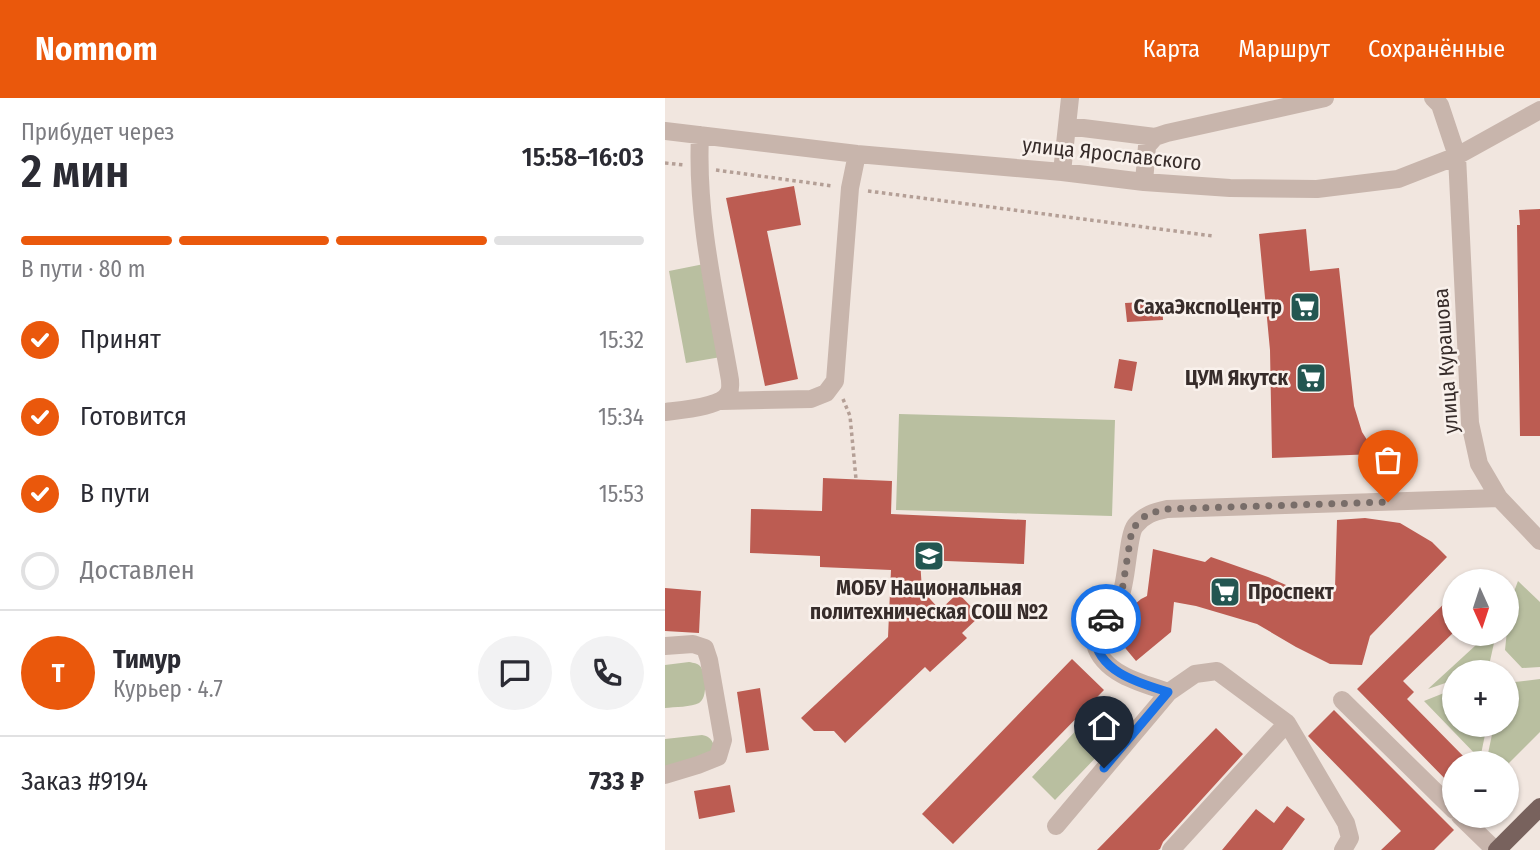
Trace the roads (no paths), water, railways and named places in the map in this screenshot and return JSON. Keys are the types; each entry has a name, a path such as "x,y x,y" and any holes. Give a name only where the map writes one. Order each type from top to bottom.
{"main road":[{"path":"1496,850 1540,807"}],"street":[{"path":"1062,172 1070,98"},
{"path":"1067,126 1155,137 1325,98"},
{"name":"улица Курашова","path":"1433,98 1440,105 1457,156 1470,423 1479,464 1499,498 1540,541"},
{"name":"улица Ярославского","path":"665,131 857,154 1144,182 1230,188 1317,189 1398,179 1457,156 1540,110"},
{"path":"700,135 698,167 701,209 730,380 729,392 720,401"},
{"path":"1144,182 1147,146 1155,137"},
{"path":"665,412 720,401 811,400 826,393 835,381 850,188 857,154"},
{"path":"1168,692 1117,672 1101,657 1095,645 1094,636 1116,608 1122,591 1132,529 1147,514 1167,509 1499,498"},
{"path":"665,646 693,644 705,648 723,740 718,757 665,775"},
{"path":"1056,826 1168,692 1195,674 1217,671 1287,723 1346,823 1350,838 1343,850"},
{"path":"1342,700 1442,798"},
{"path":"1171,850 1287,723"},
{"path":"1473,828 1496,850"}],"place":[{"name":"СахаЭкспоЦентр","path":"1305,307"},
{"name":"ЦУМ Якутск","path":"1311,378"},
{"name":"МОБУ Национальная политехническая СОШ №2","path":"929,556"},
{"name":"Проспект","path":"1225,592"}]}
